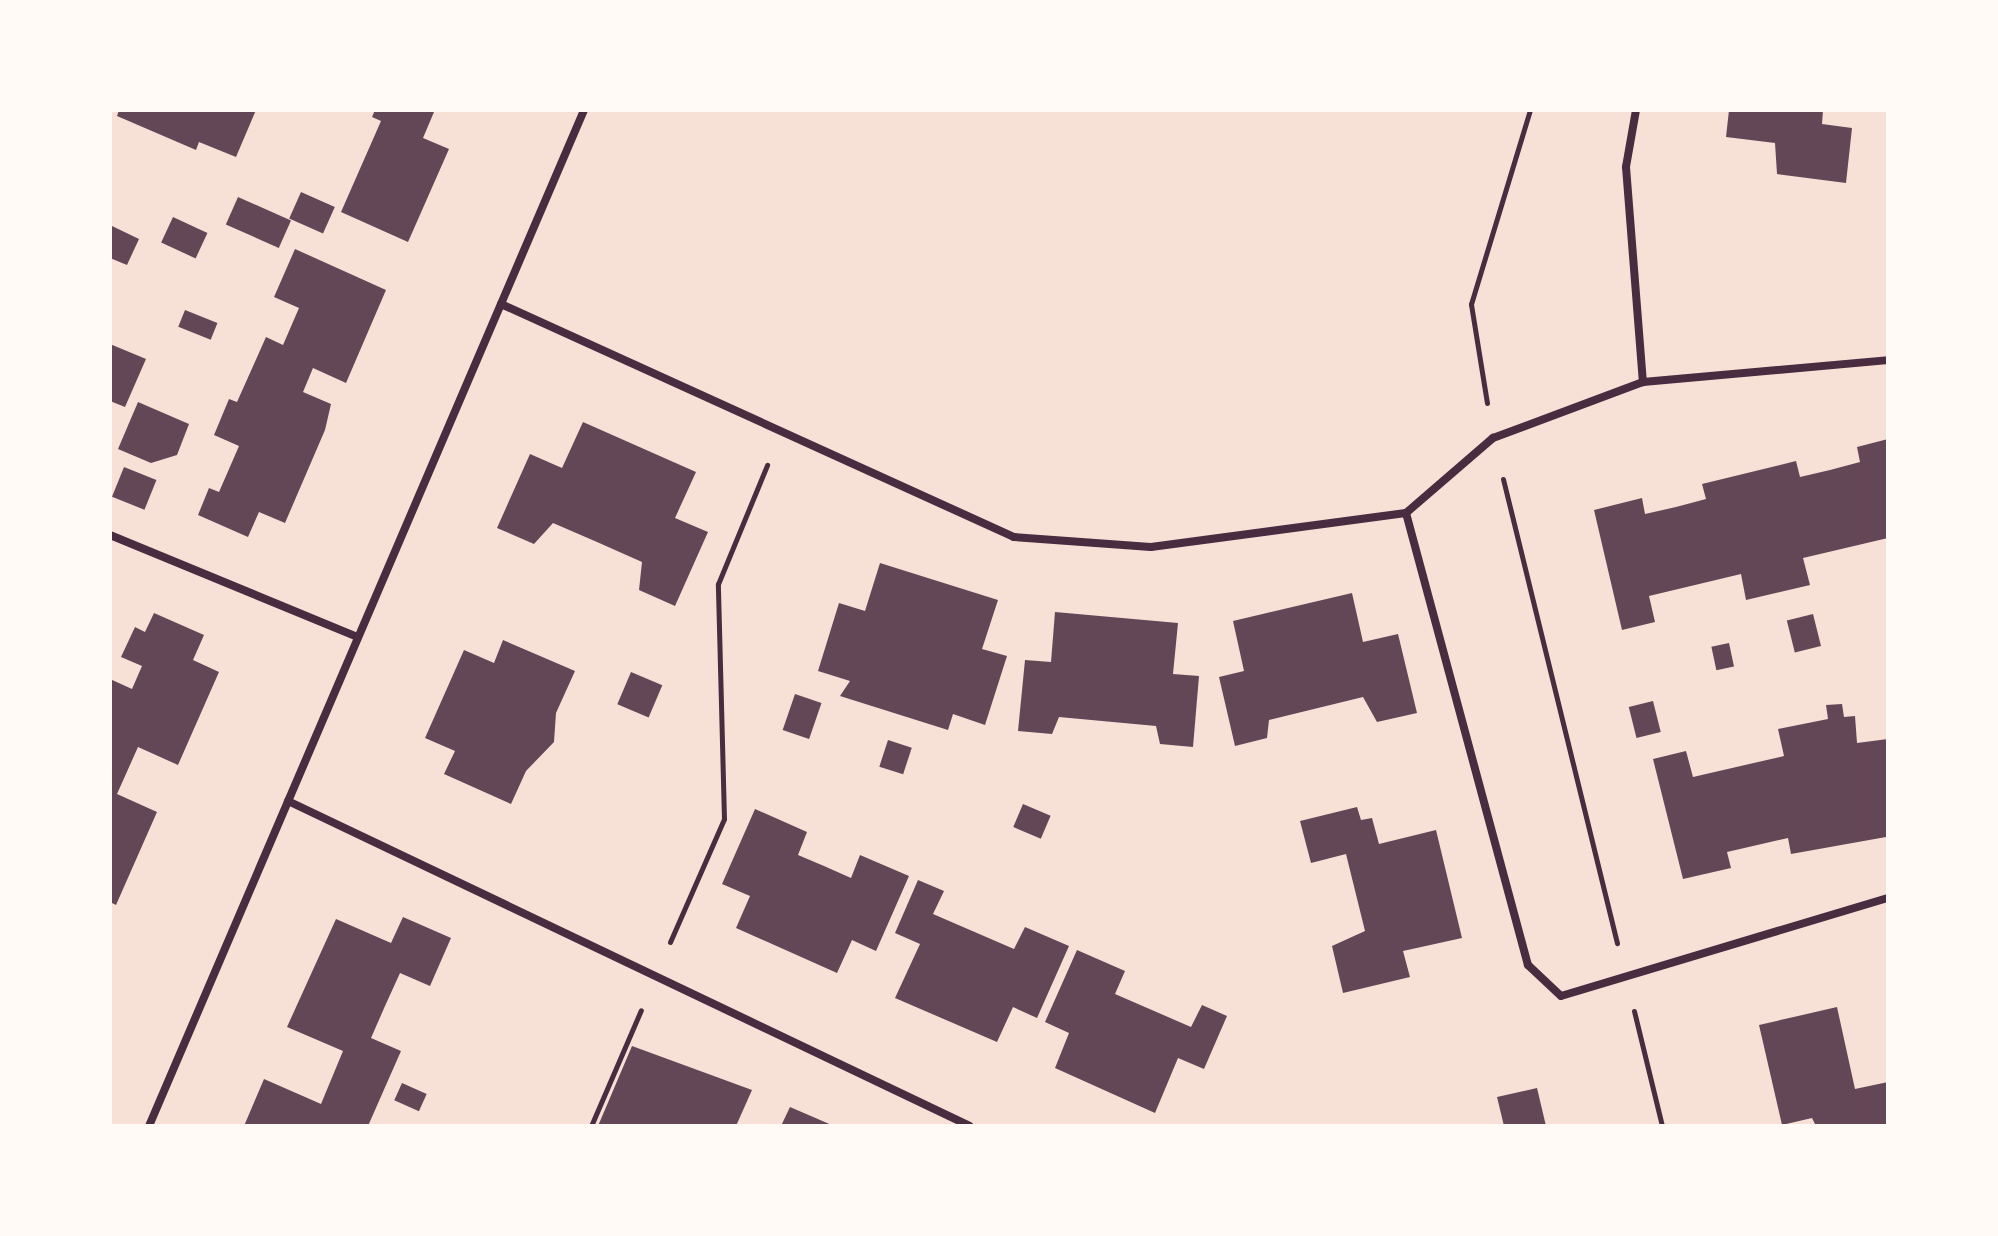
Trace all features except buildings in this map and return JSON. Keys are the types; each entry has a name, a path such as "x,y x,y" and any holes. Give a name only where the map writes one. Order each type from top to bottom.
{"street":[{"path":"149,1126 584,110"},
{"path":"1636,110 1626,167 1643,382"},
{"path":"501,304 1014,537 1151,547 1406,513 1493,438 1643,382 1888,360"},
{"path":"1406,513 1528,965 1561,996 1888,898"},
{"path":"110,535 358,637"},
{"path":"288,801 970,1126"}],"path":[{"path":"1530,110 1471,304 1493,438 1662,1126"},
{"path":"591,1126 724,819 718,584 781,431"}]}
